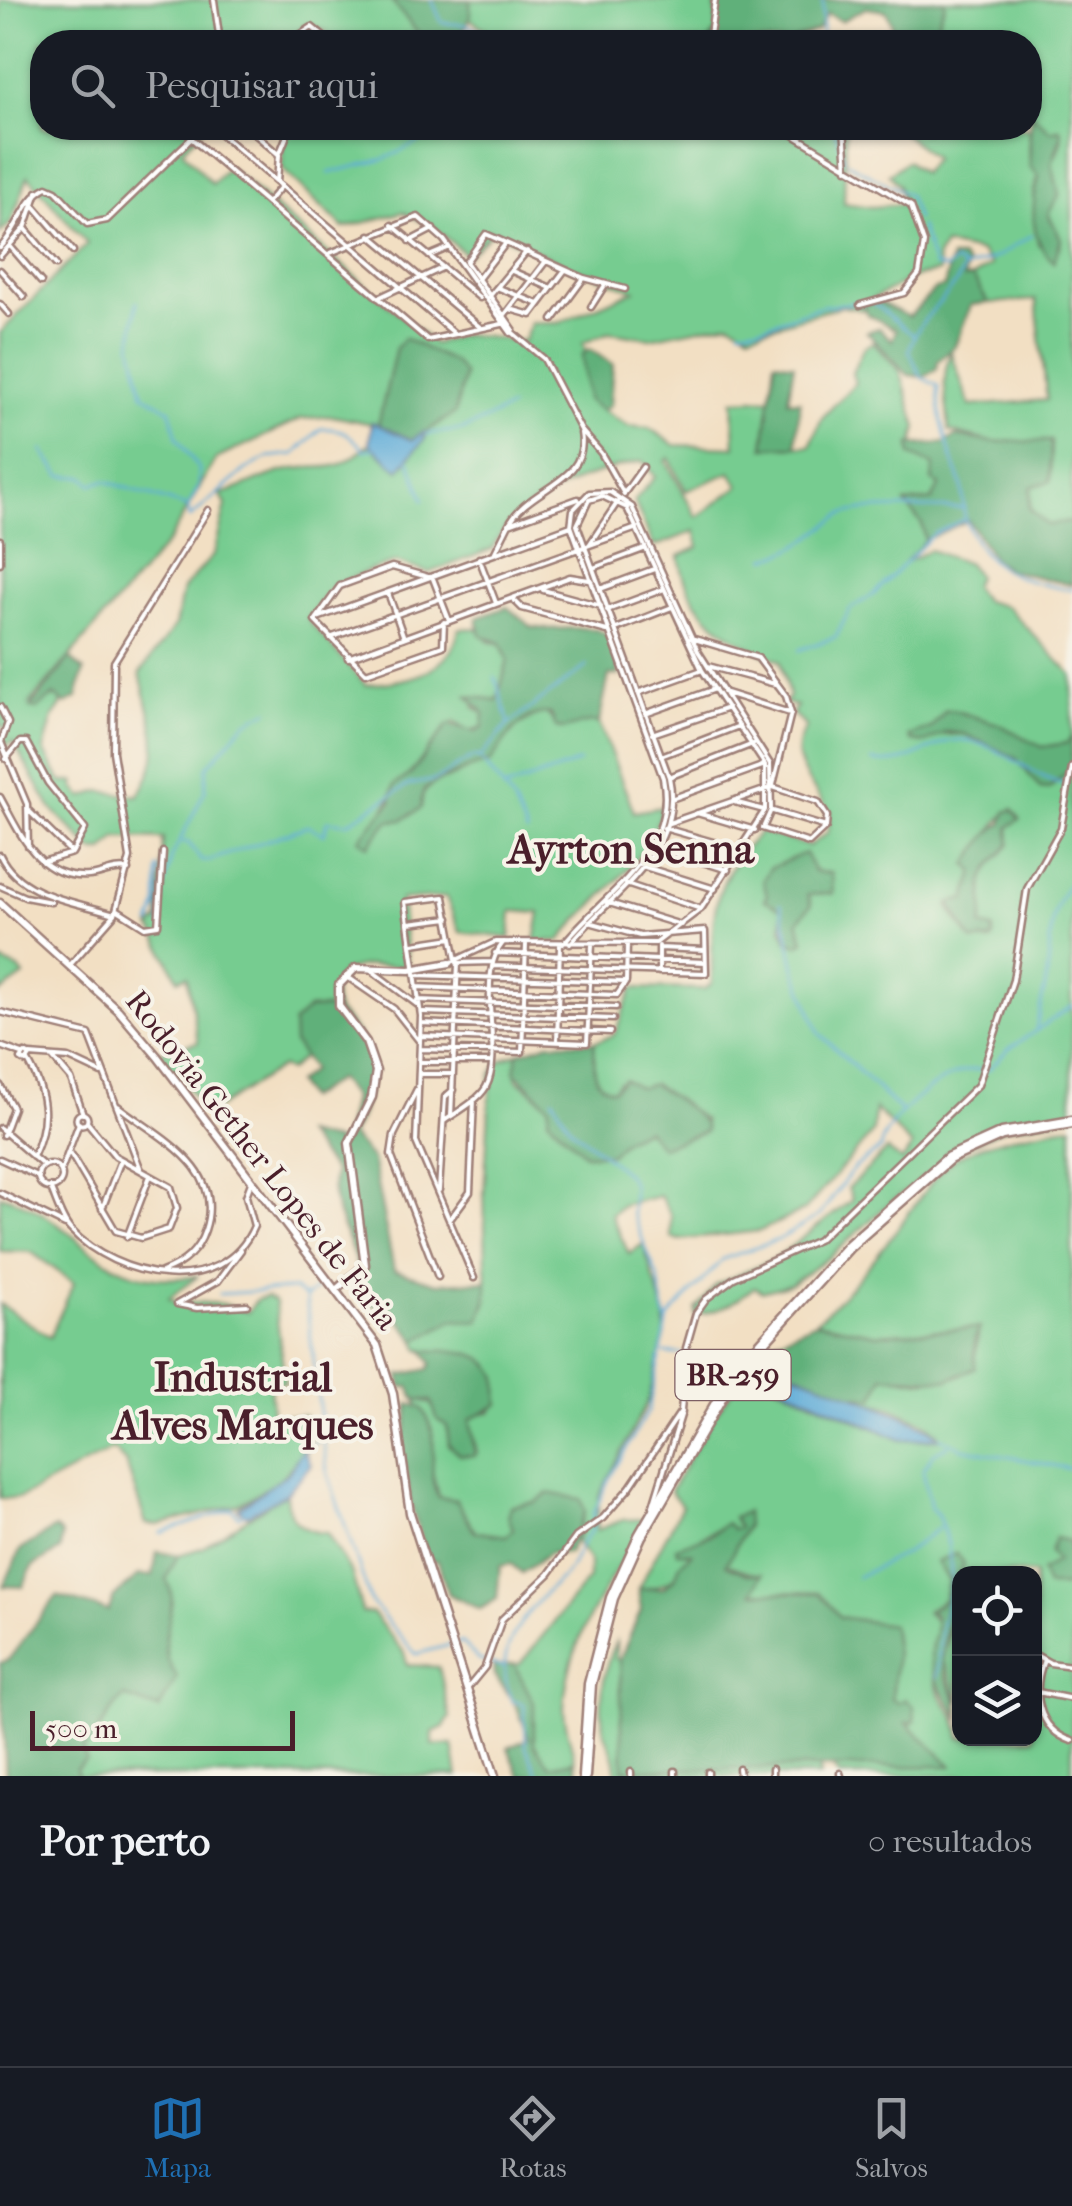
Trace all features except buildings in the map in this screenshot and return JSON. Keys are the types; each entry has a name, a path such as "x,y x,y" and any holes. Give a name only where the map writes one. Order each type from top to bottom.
{"highway":[{"name":"BR-259","path":"584,1776 586,1710 602,1628 622,1572 734,1374 866,1229 929,1174 963,1151 1018,1129 1072,1122"}],"street":[{"path":"214,0 218,30"},
{"path":"711,30 715,0"},
{"path":"0,248 18,228 38,192 51,188 86,224 99,225 190,140"},
{"path":"194,140 428,340 502,320 546,261"},
{"path":"228,140 454,334"},
{"path":"262,140 279,155"},
{"path":"268,203 279,184 279,155 285,140"},
{"path":"801,140 906,200 924,244 923,266 910,288 860,306"},
{"path":"845,140 847,169"},
{"path":"0,256 24,228 38,192"},
{"path":"34,206 72,252"},
{"path":"328,254 414,216 434,229 512,332 544,359 580,430 601,453 704,668 770,764 771,786"},
{"path":"392,225 473,295 487,298"},
{"path":"24,228 56,266"},
{"path":"410,241 434,229"},
{"path":"370,234 481,328"},
{"path":"487,298 467,264 484,235 584,278 625,289"},
{"path":"478,278 506,242"},
{"path":"10,246 41,282"},
{"path":"430,256 449,248"},
{"path":"487,298 527,252"},
{"path":"378,298 442,268"},
{"path":"0,270 24,297"},
{"path":"512,270 551,288"},
{"path":"510,309 529,316 565,270"},
{"path":"554,320 584,278"},
{"path":"591,307 605,285"},
{"path":"499,288 538,304"},
{"path":"0,304 8,314"},
{"path":"496,552 526,500 575,469 583,448 580,430"},
{"path":"584,546 643,466"},
{"path":"509,524 596,490 621,498"},
{"path":"570,944 659,849 671,799 669,777 646,714 600,606 576,519 582,508 598,496 621,498"},
{"path":"557,1042 561,944 642,863 665,826 663,778 608,610 592,581 584,546 571,526 573,510 581,498"},
{"path":"70,965 116,912 128,870 131,842 118,794 111,723 114,662 208,510"},
{"path":"316,618 571,526"},
{"path":"330,638 638,527"},
{"path":"638,527 696,652"},
{"path":"0,540 4,556 0,563"},
{"path":"592,568 646,548"},
{"path":"479,558 496,604"},
{"path":"397,567 430,576 447,621 443,646 370,673 348,658 316,618 337,588 397,567"},
{"path":"598,590 654,568"},
{"path":"348,658 573,577 592,581"},
{"path":"539,588 600,606"},
{"path":"608,610 664,588"},
{"path":"388,592 404,636"},
{"path":"512,598 522,608 612,630 674,606"},
{"path":"659,973 659,945 701,909 768,810 791,713 789,701 758,658 692,638"},
{"path":"638,693 704,668 776,684"},
{"path":"646,714 719,691 791,713"},
{"path":"719,691 754,743 771,786"},
{"path":"0,707 8,723 1,742 28,811 29,851"},
{"path":"652,734 728,708"},
{"path":"661,756 739,726"},
{"path":"6,760 20,742 26,742 48,783 85,828 72,853 42,862"},
{"path":"669,777 754,743"},
{"path":"671,799 765,766"},
{"path":"651,1517 653,1494 681,1410 686,1348 696,1313 706,1299 734,1278 818,1240 978,1086 1013,980 1027,889 1061,828 1072,767"},
{"path":"665,826 771,786 818,802 827,816 826,826 809,842 697,814"},
{"path":"0,797 29,851 42,862 81,876 128,870"},
{"path":"731,802 826,826"},
{"path":"28,811 72,853"},
{"path":"665,826 741,850"},
{"path":"659,849 728,870"},
{"path":"0,854 10,873 24,885 116,912 145,928 158,925 164,852"},
{"path":"645,868 715,889"},
{"path":"626,884 701,909"},
{"path":"0,886 25,898 52,902"},
{"path":"451,1116 458,977 444,896 403,904 421,1023 416,1142 474,1278"},
{"path":"606,902 680,925"},
{"name":"Rodovia Gether Lopes de Faria","path":"0,903 70,965 158,1056 377,1345 389,1374 410,1513 495,1776"},
{"path":"407,924 449,918"},
{"path":"455,962 700,976 706,970 707,934 702,930 640,936 588,922"},
{"path":"412,944 452,938"},
{"path":"416,972 455,962 484,945 504,942 659,945 706,950"},
{"path":"444,1121 474,1100 487,1085 492,964 504,942"},
{"path":"420,1049 517,1053 523,1048 526,943"},
{"path":"420,1039 587,1043 592,945"},
{"path":"416,986 616,995 626,982 627,946"},
{"path":"495,953 706,962"},
{"path":"369,968 419,1006 456,1013 614,1019"},
{"path":"336,1289 364,1265 349,1143 372,1098 376,1076 372,1052 338,1004 338,988 345,975 369,968 458,977 626,982"},
{"path":"345,975 394,1009 420,1039"},
{"path":"419,1006 491,1002 616,1007"},
{"path":"0,1012 89,1034 141,1170"},
{"path":"421,1023 610,1032"},
{"path":"0,1046 28,1058 41,1086 46,1111 32,1156"},
{"path":"28,1058 51,1056 86,1063 104,1076"},
{"path":"51,1056 71,1079 87,1122 121,1160 173,1190 175,1218 158,1236 127,1237 116,1231 70,1153"},
{"path":"420,1062 490,1062"},
{"path":"420,1074 453,1074"},
{"path":"0,1085 12,1108 2,1132 44,1166 56,1165 61,1171"},
{"path":"420,1085 394,1135 391,1155 438,1276"},
{"path":"439,1193 446,1094 453,1090"},
{"path":"450,1219 470,1192 474,1100"},
{"path":"117,1105 191,1162 210,1190 210,1216 198,1246 178,1265 157,1274"},
{"path":"50,1187 60,1182 79,1124 77,1117 83,1114"},
{"path":"79,1124 87,1122"},
{"path":"0,1159 39,1177 50,1187 68,1228"},
{"path":"102,1210 121,1160"},
{"path":"39,1177 44,1166"},
{"path":"127,1237 150,1174"},
{"path":"247,1304 190,1308 177,1303 225,1275 244,1246 254,1226 246,1192 252,1180"},
{"path":"0,1193 68,1228 108,1258 157,1274 205,1270 244,1246"},
{"path":"190,1308 191,1295"},
{"path":"466,1690 486,1662 502,1619 636,1480 681,1410"},
{"path":"1037,1656 1072,1666"},
{"path":"1042,1668 1044,1660"},
{"path":"1042,1694 1072,1699"},
{"path":"1042,1707 1048,1723 1072,1741"},
{"path":"740,1769 740,1776"},
{"path":"772,1769 772,1776"}],"green space":[{"path":"0,0 391,0 415,30 322,30 307,24 301,30 30,30 30,140 192,140 182,150 212,184 228,167 434,344 464,334 524,341 531,323 559,323 635,290 570,267 493,231 467,256 434,227 403,212 344,228 282,169 283,140 846,140 844,203 872,207 903,204 899,186 889,174 907,161 922,173 934,158 912,140 1029,140 1030,166 1039,176 1034,189 1038,244 1044,249 1060,248 1061,239 1048,213 1059,195 1052,163 1062,141 1058,129 1050,131 1042,123 1042,30 927,30 937,25 943,0 1072,0 1072,522 1047,525 1030,513 1031,487 1050,481 1051,441 991,442 949,431 945,382 951,352 970,406 1047,400 1036,300 988,303 973,277 991,265 980,252 944,245 937,257 939,272 918,276 864,303 864,310 841,306 750,333 730,322 650,338 610,332 583,343 602,410 628,426 649,428 675,445 735,447 733,400 772,398 764,446 810,446 822,418 855,383 852,373 863,348 873,342 900,371 917,427 911,455 934,465 932,478 940,485 932,500 905,503 922,524 926,540 904,563 930,550 969,564 977,576 973,587 985,601 1007,607 1072,675 1072,735 1067,743 1042,747 998,724 952,710 945,711 931,728 909,737 924,743 934,735 964,734 1016,758 1040,788 1049,789 1072,769 1072,1116 1003,1129 962,1148 791,1284 762,1292 755,1287 712,1312 695,1314 717,1284 775,1259 852,1200 848,1188 887,1150 902,1161 912,1146 875,1109 873,1132 805,1210 760,1231 679,1240 671,1237 671,1215 660,1196 622,1205 611,1215 629,1254 643,1244 665,1314 665,1335 648,1401 599,1496 597,1530 623,1520 646,1519 594,1609 573,1656 564,1708 575,1761 550,1766 534,1744 532,1700 514,1664 520,1664 589,1578 589,1560 576,1542 585,1512 580,1499 548,1493 536,1502 511,1506 513,1529 507,1536 475,1532 456,1500 438,1497 416,1399 434,1404 437,1419 447,1426 449,1445 461,1455 477,1453 470,1420 477,1413 491,1412 498,1401 498,1377 420,1350 416,1341 453,1320 479,1321 487,1300 484,1193 491,1075 500,1061 518,1053 517,1079 549,1106 548,1119 585,1154 611,1154 625,1139 646,1129 661,1147 702,1133 704,1120 653,1084 639,1089 619,1082 613,1090 599,1083 594,1072 594,1042 614,1035 633,988 705,989 712,983 712,938 722,885 760,832 809,846 828,832 830,815 799,762 800,740 806,727 792,713 797,706 785,703 789,696 780,661 728,634 692,595 679,556 699,547 695,531 654,547 634,501 655,477 643,461 578,481 536,503 518,516 492,549 429,573 396,562 332,586 308,620 366,685 410,678 436,666 447,657 459,629 477,628 491,642 500,643 508,660 497,700 473,697 475,708 484,713 483,727 469,731 454,722 446,729 412,771 395,785 367,845 388,821 402,820 433,782 490,763 512,730 544,711 561,729 586,720 599,723 634,812 662,807 655,828 633,863 560,941 535,941 540,913 512,911 510,938 460,932 446,897 401,900 408,967 367,966 343,973 336,981 334,993 337,1010 308,1009 304,1056 289,1071 281,1067 208,1114 159,1052 198,1042 187,976 178,979 151,927 159,920 163,839 117,838 104,851 93,851 50,807 13,742 3,748 0,741 7,729 0,725 0,333 87,244 28,176 11,223 0,233","holes":["404,339 464,375 455,413 423,432 425,438 399,470 369,444 338,465 280,472 220,494 226,505 214,554 183,589 175,626 140,673 155,750 138,796 100,791 83,797 74,787 75,782 61,782 44,750 53,717 62,704 59,696 30,703 168,542 216,459 300,419 332,416 378,425 396,348","669,458 686,491 731,472 739,486 697,517 666,461","1013,809 1020,819 1009,827 984,879 981,927 989,928 991,941 972,941 948,906 966,899 974,871 967,864 994,827","803,857 816,872 830,873 833,893 808,895 811,902 798,921 804,941 790,944 782,928 783,911 767,890 787,860"]},
{"path":"391,0 470,0 470,19 464,30 415,30"},
{"path":"470,0 715,0 717,28 486,30 470,19"},
{"path":"715,0 943,0 945,4 937,25 929,30 891,30 886,11 866,8 841,21 827,14 818,30 717,28"},
{"path":"1042,123 1050,131 1060,129 1062,134 1052,163 1059,195 1048,214 1061,239 1054,262 1036,233 1034,199 1039,176 1030,166 1030,140 1042,140"},
{"path":"951,258 962,258 967,265 964,278 973,277 988,303 971,305 955,346 938,361 937,369 923,377 908,375 867,332 879,328 892,340 896,330 867,314 863,303 879,302 909,317 935,289 944,287"},
{"path":"404,338 454,362 464,375 455,413 413,440 378,425 396,348"},
{"path":"589,349 613,364 610,405 602,411 587,400 582,355"},
{"path":"775,361 794,364 788,400 800,401 796,446 764,447"},
{"path":"956,436 991,442 1051,441 1050,481 1031,487 1029,508 1047,525 1072,522 1072,585 1008,570 992,557 968,520 925,540 922,524 905,503 932,500 940,485 932,481 934,465 911,455 910,445 944,443"},
{"path":"507,607 532,627 591,628 610,640 619,675 609,675 599,723 561,729 556,728 551,714 532,716 515,729 490,763 465,770 423,791 421,808 402,820 388,821 368,846 359,839 391,802 394,785 411,774 448,724 476,732 483,727 484,713 468,696 497,700 508,660 501,643 481,635 477,618"},
{"path":"70,658 84,671 77,698 65,704 54,695 37,709 30,708"},
{"path":"945,711 998,724 1042,747 1067,743 1072,735 1072,769 1048,789 1040,788 1016,758 964,734 947,732 924,743 911,741 909,736 931,728"},
{"path":"1013,809 1020,819 1009,827 1010,843 990,867 983,884 981,926 993,929 993,939 972,941 949,903 966,899 974,871 967,864 987,836 1002,824 1006,812"},
{"path":"805,853 814,871 832,874 833,893 808,895 811,905 798,921 804,941 798,945 787,940 782,909 764,900 767,895 763,880 770,868"},
{"path":"0,961 19,969 24,976 0,993"},
{"path":"325,1008 345,1019 367,1052 368,1094 351,1136 372,1159 394,1270 437,1283 487,1281 487,1299 479,1321 453,1320 416,1341 389,1306 372,1305 355,1287 355,1262 335,1204 334,1172 304,1134 343,1143 353,1098 338,1079 307,1099 296,1083 312,1070 294,1043 293,1023 308,1009"},
{"path":"594,1042 595,1072 605,1087 613,1090 624,1079 639,1088 652,1084 692,1112 706,1131 661,1147 646,1129 625,1139 611,1154 585,1154 548,1118 549,1106 515,1072 518,1053 549,1043"},
{"path":"1072,1125 1072,1550 1069,1541 1055,1542 1052,1547 1057,1561 1050,1566 1047,1586 1072,1586 1072,1776 839,1776 833,1767 951,1765 913,1731 899,1703 892,1699 896,1655 892,1625 840,1617 818,1593 752,1592 755,1574 726,1564 747,1525 734,1519 739,1528 734,1530 726,1524 680,1548 692,1553 671,1580 638,1589 682,1506 670,1491 715,1414 769,1340 770,1363 760,1366 759,1372 765,1380 901,1440 935,1439 938,1434 925,1423 890,1407 841,1394 873,1398 879,1380 886,1375 919,1381 961,1376 975,1357 979,1328 877,1334 815,1322 865,1271 948,1164 980,1147"},
{"path":"0,1195 28,1205 111,1264 135,1274 163,1279 198,1276 169,1298 174,1301 223,1304 248,1312 256,1300 267,1297 275,1302 285,1383 270,1381 272,1416 304,1415 309,1422 307,1450 278,1481 238,1505 158,1525 146,1524 126,1463 113,1449 20,1498 0,1498 0,1304 50,1337 74,1283 31,1252 0,1251"},
{"path":"815,1322 877,1334 980,1328 975,1339 975,1368 948,1380 883,1376 874,1398 841,1394 770,1363 770,1343"},
{"path":"423,1350 473,1354 496,1373 499,1404 470,1420 475,1456 460,1455 449,1445 447,1426 437,1419 431,1401 415,1399 410,1387 401,1387 400,1375 429,1369 432,1363"},
{"path":"409,1404 421,1407 432,1431 438,1497 456,1500 475,1532 507,1536 513,1529 508,1516 511,1506 536,1502 548,1493 581,1499 585,1512 569,1553 550,1553 522,1573 511,1564 500,1566 497,1599 480,1609 448,1594 438,1561 427,1560 410,1501 401,1437 406,1430"},
{"path":"286,1493 289,1510 298,1523 327,1533 352,1574 362,1612 372,1613 404,1652 407,1665 439,1667 450,1717 444,1727 433,1732 433,1745 453,1745 458,1776 78,1776 76,1768 85,1760 83,1749 124,1696 159,1709 166,1656 166,1579 178,1555 202,1548"},
{"path":"746,1512 747,1525 726,1565 747,1574 762,1574 753,1592 819,1593 840,1617 892,1625 896,1655 892,1699 899,1703 905,1699 914,1707 915,1722 907,1723 952,1766 623,1770 620,1659 641,1610 638,1589 663,1588 692,1553 677,1552 676,1547 710,1535 727,1523 733,1530 739,1528 733,1517"},
{"path":"55,1528 62,1534 60,1550 32,1567 23,1587 4,1586 20,1550"},
{"path":"1055,1538 1069,1541 1072,1586 1047,1586 1042,1571 1057,1561 1050,1552"},
{"path":"157,1552 178,1555 166,1579 172,1598 165,1645 177,1678 159,1709 124,1697 83,1749 86,1760 76,1768 78,1776 6,1775 0,1663 8,1660 57,1596 108,1611 114,1597 139,1575 153,1576"},
{"path":"957,1553 963,1562 962,1566 952,1566 952,1609 944,1657 952,1707 940,1688 931,1654 935,1620 934,1614 927,1613 945,1599 949,1581 937,1562"},
{"path":"952,1623 952,1683 943,1658"},
{"path":"616,1642 616,1659 620,1659 623,1770 819,1768 820,1776 616,1776 604,1730 602,1697 605,1672"},
{"path":"514,1664 534,1703 534,1744 550,1766 575,1761 578,1776 520,1776 508,1748 529,1738 517,1707 494,1675 493,1666"}],"water":[{"path":"372,422 412,440 423,432 425,438 399,470 369,444"},
{"path":"769,1362 891,1411 939,1438 901,1440 762,1377 760,1366"},
{"path":"303,1448 311,1465 286,1494 247,1515 238,1509 289,1472"}],"waterway":[{"path":"432,0 442,23 478,30"},
{"path":"822,30 823,0"},
{"path":"329,173 385,159 423,140"},
{"path":"838,140 844,159"},
{"path":"848,163 908,195 917,219"},
{"path":"920,226 934,266 946,269 955,262 963,267"},
{"path":"963,269 997,257 1032,235"},
{"path":"963,269 952,289 921,325 909,350 921,377 938,386 942,423 962,488 966,521 984,552 1008,572 1072,590"},
{"path":"137,302 132,344 143,394 170,410 177,438 199,469 199,486 188,507 190,518 245,470 269,457 295,454 320,429 340,431 364,450 374,449"},
{"path":"740,329 764,326 822,306 864,302"},
{"path":"874,304 913,335"},
{"path":"425,434 462,430 510,408"},
{"path":"42,450 61,476 84,477 92,484 105,481 187,507"},
{"path":"409,460 424,500"},
{"path":"766,558 796,547 849,513 964,508"},
{"path":"799,650 836,637 850,609 873,595 934,534 963,520"},
{"path":"180,841 189,843 201,861 208,861 308,826 324,834 328,821 347,823 408,785 435,780 473,757 480,758 508,725 587,666"},
{"path":"495,677 509,723"},
{"path":"161,924 163,891 172,856 205,791 207,767 245,723 269,710"},
{"path":"872,761 900,761 962,740 988,747 1063,784"},
{"path":"481,759 513,801 527,833"},
{"path":"504,789 579,762"},
{"path":"151,924 157,906 158,868"},
{"path":"1036,1031 1054,916 1072,878"},
{"path":"781,904 796,972 819,1033 903,1113"},
{"path":"987,1071 1009,1049 1072,1006"},
{"path":"539,1776 526,1747 524,1704 512,1701 506,1684 507,1653 519,1625 567,1572 592,1530 594,1513 608,1481 648,1411 668,1320 723,1259 778,1240 820,1215 854,1168 880,1149 893,1124 920,1096 952,1076 981,1070"},
{"path":"553,1098 570,1127 627,1174 633,1186 632,1213 658,1278 666,1320"},
{"path":"306,1297 320,1286"},
{"path":"219,1294 294,1289 306,1298 327,1472 371,1602 416,1654 461,1642 479,1660 503,1667"},
{"path":"665,1353 682,1354"},
{"path":"688,1355 715,1361"},
{"path":"940,1437 962,1448 1072,1469"},
{"path":"307,1449 321,1438"},
{"path":"937,1677 941,1627 952,1581 948,1544 938,1515 931,1508 923,1471 933,1454 949,1445"},
{"path":"161,1533 232,1509 239,1516 244,1513"},
{"path":"857,1577 904,1554 940,1527"}],"district":[{"name":"Ayrton Senna","path":"631,849"},
{"name":"Industrial Alves Marques","path":"243,1401"}]}
